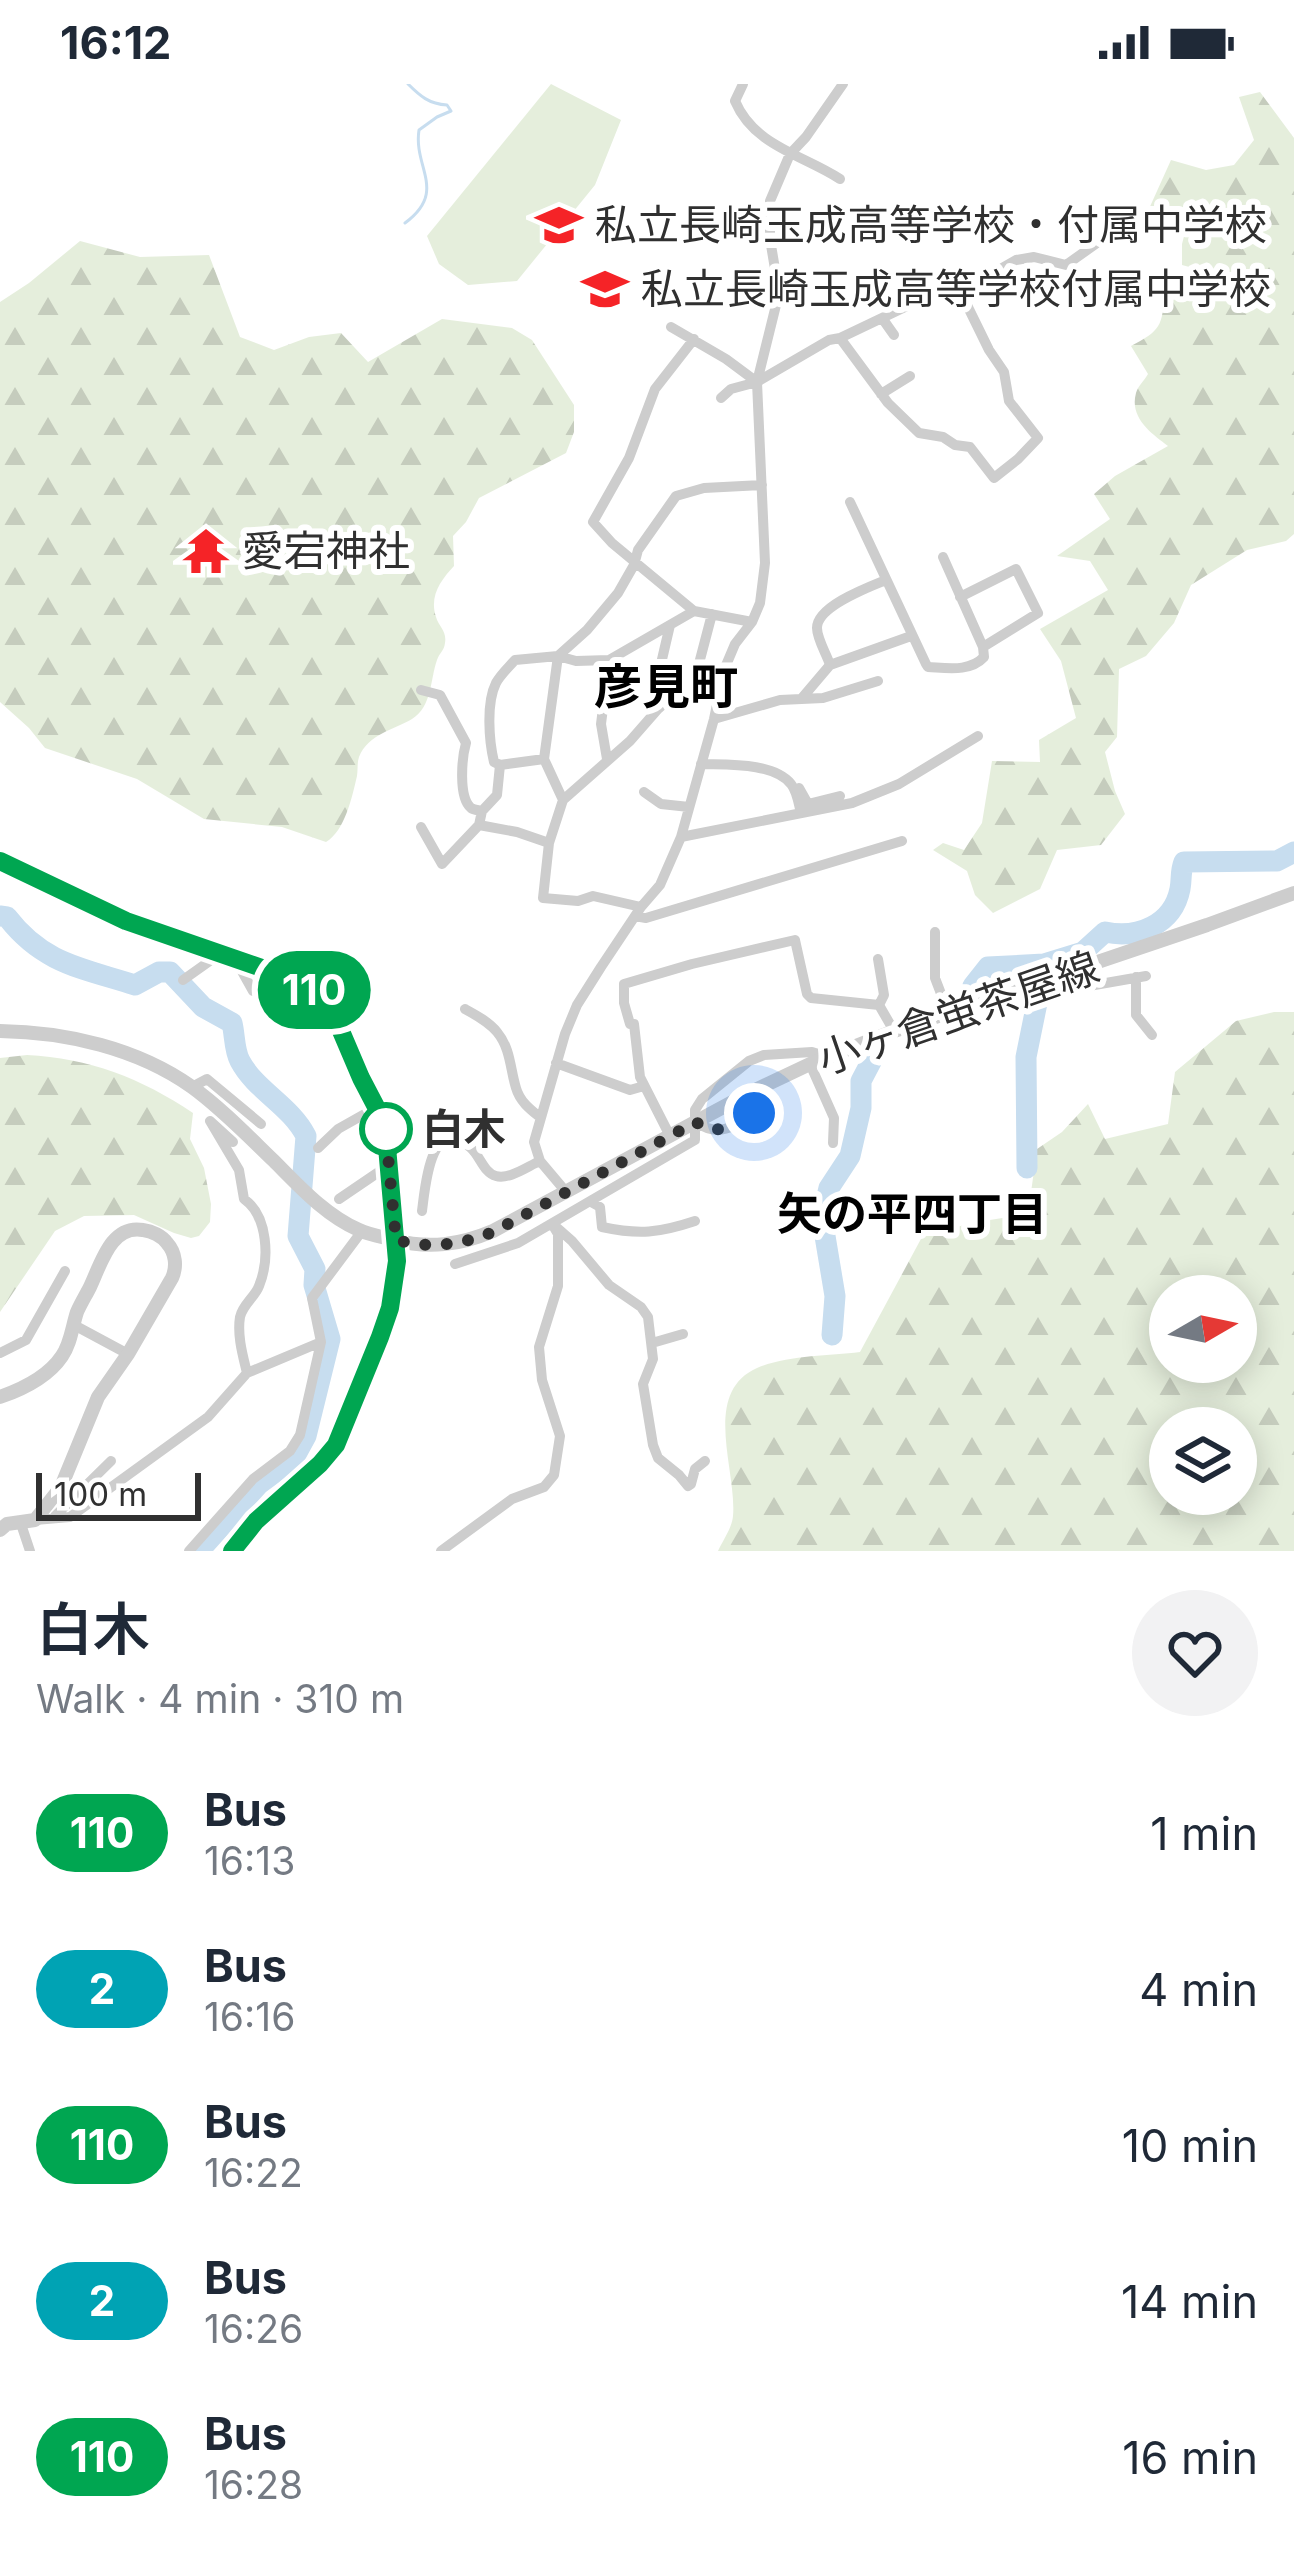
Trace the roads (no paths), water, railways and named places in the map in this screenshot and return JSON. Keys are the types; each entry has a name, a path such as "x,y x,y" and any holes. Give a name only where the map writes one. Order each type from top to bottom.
{"street":[{"path":"743,84 735,101 737,109 767,141 840,179"},
{"path":"567,1193 540,1161 534,1142 556,1063 578,1005 660,885 681,837 735,644 760,603 764,576 757,382 779,293 770,239 770,202 790,154 843,84"},
{"path":"721,398 731,388 757,382 830,340 946,287 995,272 1016,260 1034,257 1066,265 1104,238 1126,230"},
{"path":"840,338 881,394 919,433 975,450 994,478 1038,437 1009,401 1004,372 965,302 946,287"},
{"path":"882,318 894,335"},
{"path":"671,326 757,382"},
{"path":"694,339 655,389 629,458 593,522 694,611 752,622"},
{"path":"881,394 910,376"},
{"path":"563,800 544,759 558,656 613,612 638,550 676,496 704,488 762,485"},
{"path":"850,502 928,667 962,668 977,664 984,656 983,647 943,557"},
{"path":"960,597 1016,569 1038,614 983,647"},
{"path":"830,665 817,629 820,620 843,598 886,580"},
{"path":"544,759 500,765 491,754 494,687 515,660 558,656 609,660 694,611"},
{"path":"691,694 712,614"},
{"path":"658,709 660,668 670,625"},
{"path":"802,698 830,665 910,636"},
{"path":"607,759 601,724 609,660"},
{"path":"714,719 780,700 823,698 878,681"},
{"path":"421,690 440,695 466,742 461,759 466,801 482,812"},
{"path":"717,695 669,699 563,800 549,843 543,898 578,901 592,896 646,918 902,841"},
{"path":"681,837 852,803 899,784 978,736"},
{"path":"701,764 753,766 799,788 808,804 840,796"},
{"path":"422,827 442,864 479,825 482,812 497,795 500,765"},
{"path":"791,784 801,814"},
{"path":"644,792 662,804 689,807"},
{"path":"479,825 549,843"},
{"path":"0,861 126,921 296,978 319,995 335,1017 388,1136 396,1240 390,1308 336,1445 256,1521 232,1551"},
{"name":"小ヶ倉蛍茶屋線","path":"0,1031 107,1046 160,1069 192,1088 313,1200 362,1232 422,1246 471,1240 810,1064 1294,893"},
{"path":"935,932 935,978 947,1012"},
{"path":"670,1136 644,1086 634,1024 623,1003 624,984 795,940 811,998 879,1005"},
{"path":"183,980 228,955"},
{"path":"228,955 253,991"},
{"path":"878,959 884,994 879,1005"},
{"path":"1042,982 1043,994 1141,976 1136,1015 1152,1035"},
{"path":"879,1005 894,1031"},
{"path":"466,1009 500,1036 510,1055 517,1091 541,1118"},
{"path":"455,1264 497,1252 552,1224 695,1140 695,1110 702,1099 749,1061 764,1055 817,1051 828,1057"},
{"path":"556,1063 630,1090 644,1086"},
{"path":"810,1064 834,1118 833,1143"},
{"path":"192,1088 207,1079 261,1124"},
{"path":"696,1122 706,1130 728,1130 754,1113 768,1094"},
{"path":"317,1148 377,1106"},
{"path":"232,1142 210,1121 239,1170 244,1198 254,1207 266,1242 259,1289 240,1316 247,1373"},
{"path":"422,1211 426,1172 435,1150 448,1140 464,1144 487,1171 500,1177 540,1161"},
{"path":"339,1199 388,1165"},
{"path":"591,1202 600,1207 602,1227 635,1234 695,1221"},
{"path":"552,1224 609,1285 645,1311 652,1359 644,1384 658,1458 688,1486 695,1469 705,1461"},
{"path":"441,1551 512,1499 544,1487 554,1474 560,1436 542,1380 539,1347 558,1286 558,1234 552,1224"},
{"path":"0,1396 45,1376 61,1360 112,1242 135,1229 158,1234 170,1246 176,1270 98,1397 61,1487 28,1521 29,1551"},
{"path":"189,1551 253,1479 294,1445 321,1342 315,1294 362,1232"},
{"path":"0,1353 26,1340 65,1271"},
{"path":"74,1325 128,1354"},
{"path":"652,1343 683,1334"},
{"path":"0,1529 70,1517 208,1417 247,1373 321,1342"},
{"path":"53,1519 111,1461"}],"waterway":[{"path":"405,223 418,211 427,190 419,130 451,111 447,105 425,99 408,84"},
{"path":"973,986 988,967 1044,964 1083,952 1105,932 1152,927 1176,901 1184,862 1277,861 1294,852"},
{"path":"0,916 49,955 81,968 135,985 159,972 170,972 203,1007 232,1023 237,1052 247,1072 306,1136 298,1236 315,1269 314,1285 330,1339 306,1436 294,1458 259,1484 199,1551"},
{"path":"1027,1168 1026,1057 1038,998"},
{"path":"832,1335 835,1296 822,1218 829,1188 850,1156 861,1108 861,1081 871,1054"}],"place":[{"name":"私立長崎玉成高等学校・付属中学校","path":"559,225"},
{"name":"私立長崎玉成高等学校付属中学校","path":"605,289"},
{"name":"愛宕神社","path":"206,551"},
{"name":"白木","path":"386,1129"}],"district":[{"name":"彦見町","path":"666,687"},
{"name":"矢の平四丁目","path":"912,1214"}]}
